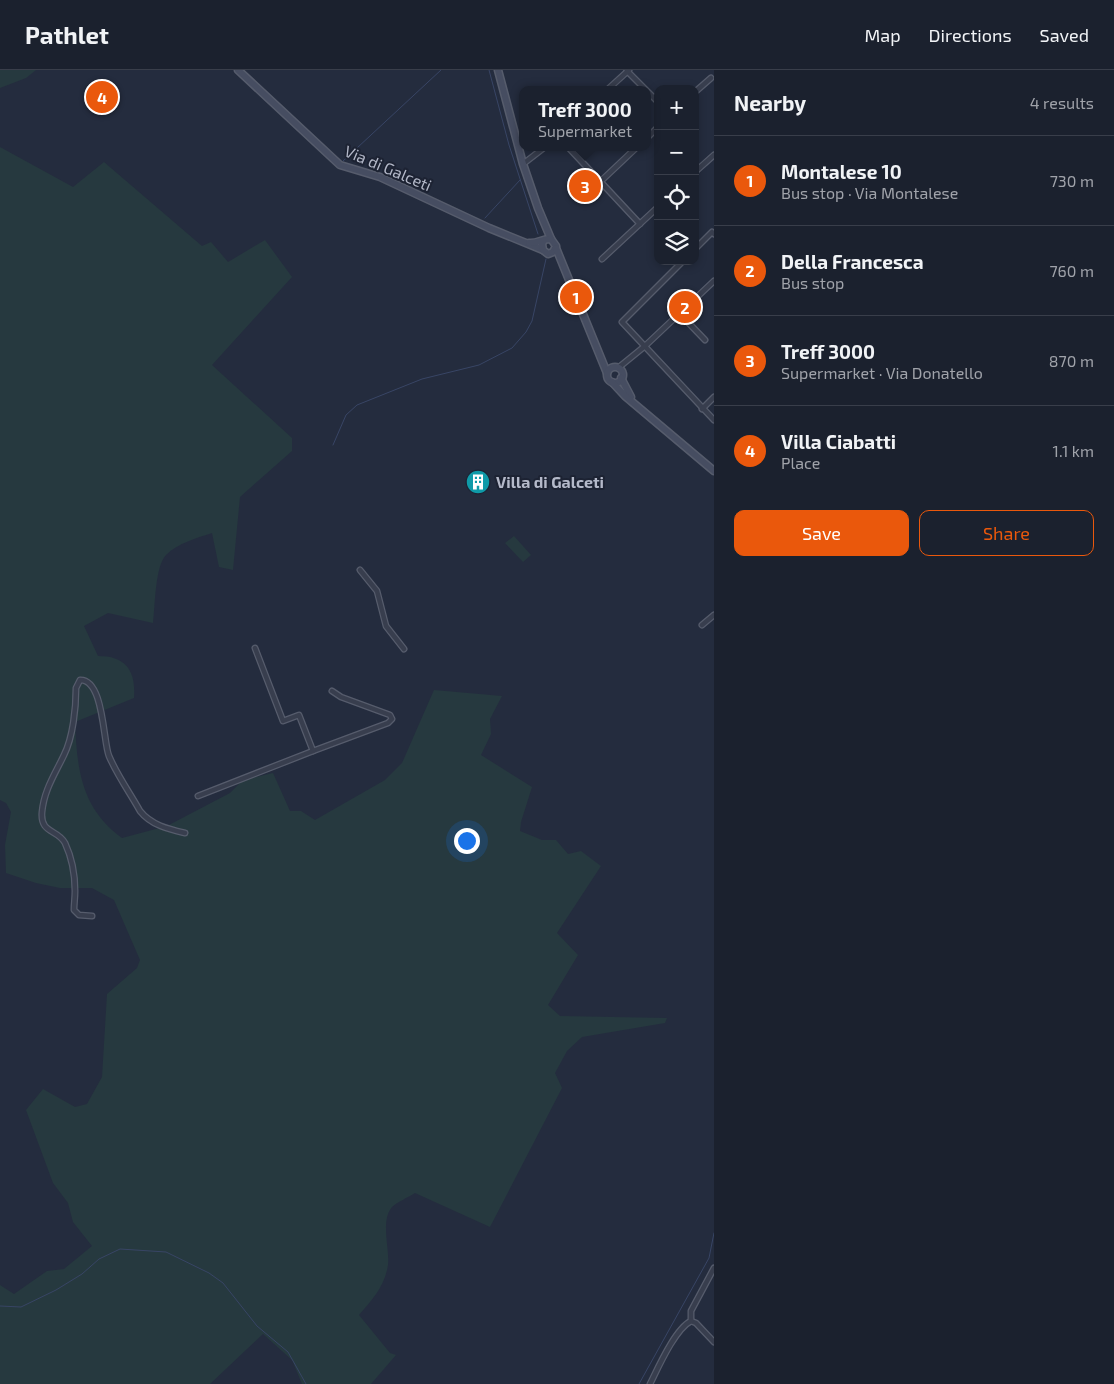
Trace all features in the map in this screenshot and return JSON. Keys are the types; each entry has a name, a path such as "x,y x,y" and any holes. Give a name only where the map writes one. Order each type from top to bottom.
{"street":[{"name":"Via di Galceti","path":"238,70 340,164 380,177 489,228 525,242 545,252 562,264"},
{"path":"498,70 519,149"},
{"path":"611,86 628,70 642,86"},
{"path":"699,88 711,78"},
{"path":"520,151 538,208 547,228 547,240 556,248 607,373 608,380 714,471"},
{"path":"523,164 539,151"},
{"path":"572,151 640,224"},
{"path":"601,181 633,151"},
{"path":"699,168 714,155"},
{"path":"602,259 654,211"},
{"path":"699,245 713,232"},
{"name":"Via di Galceti","path":"525,242 536,243 547,240"},
{"path":"547,240 542,244 545,252 554,252 556,248"},
{"path":"679,265 622,322 714,420"},
{"path":"607,373 645,346 714,281"},
{"path":"680,314 705,340"},
{"path":"600,358 622,374 621,378 627,392 635,402"},
{"path":"612,382 618,382 621,378"},
{"path":"702,408 714,397"},
{"path":"360,570 377,591 386,626 404,649"},
{"path":"702,625 714,616"},
{"path":"255,648 283,721 299,715 313,751"},
{"path":"92,916 79,915 74,910 76,892 72,860 63,840 46,828 42,822 44,799 48,783 65,754 69,742 76,688 80,680 87,682 96,697 101,708 108,755 140,811 145,818 156,824 185,833"},
{"path":"198,796 388,723 392,719 390,715 341,697 332,691"},
{"path":"691,1321 691,1311 714,1268"},
{"path":"691,1321 696,1323 714,1342"},
{"path":"650,1384 677,1335 691,1321"}],"shaded area":[{"path":"0,70 36,70 26,78 0,88"},
{"path":"0,147 73,187 104,162 202,246 211,242 228,262 265,240 292,277 212,365 292,438 292,451 240,497 233,570 219,567 212,533 194,539 176,547 162,560 155,597 153,623 108,613 84,626 98,656 116,659 128,667 134,689 134,698 75,722 80,771 90,801 98,814 122,838 167,826 230,793 243,780 273,773 290,811 301,811 315,820 385,780 402,763 434,690 502,696 490,719 491,734 481,755 532,787 520,831 542,840 556,840 568,854 581,851 601,866 557,933 578,955 548,1005 560,1016 667,1018 665,1023 582,1037 567,1051 555,1073 562,1088 490,1227 415,1193 392,1207 388,1213 386,1227 388,1265 384,1280 369,1304 359,1315 390,1353 396,1355 371,1384 302,1384 292,1360 263,1334 210,1384 0,1384 0,1285 14,1294 47,1271 64,1269 92,1246 73,1222 68,1203 53,1183 26,1110 43,1089 75,1107 87,1104 102,1077 107,994 137,968 140,960 114,900 92,888 60,888 36,883 6,873 5,845 11,812 6,803 0,800"},
{"path":"514,536 531,555 523,562 505,543"}],"waterway":[{"path":"343,161 441,70"},
{"path":"489,70 509,145 538,234"},
{"path":"485,218 520,180"},
{"path":"333,445 346,415 357,405 422,379 479,365 512,348 526,332 532,321 546,259"},
{"path":"639,1384 709,1258 714,1233"},
{"path":"0,1306 21,1307 56,1290 82,1274 99,1259 120,1249 166,1252 209,1273 223,1283 257,1326 288,1352 306,1384"}],"place":[{"name":"Villa Ciabatti","path":"102,97"},
{"name":"Treff 3000","path":"585,186"},
{"name":"Montalese 10","path":"576,297"},
{"name":"Della Francesca","path":"685,307"},
{"name":"Villa di Galceti","path":"478,482"}]}
